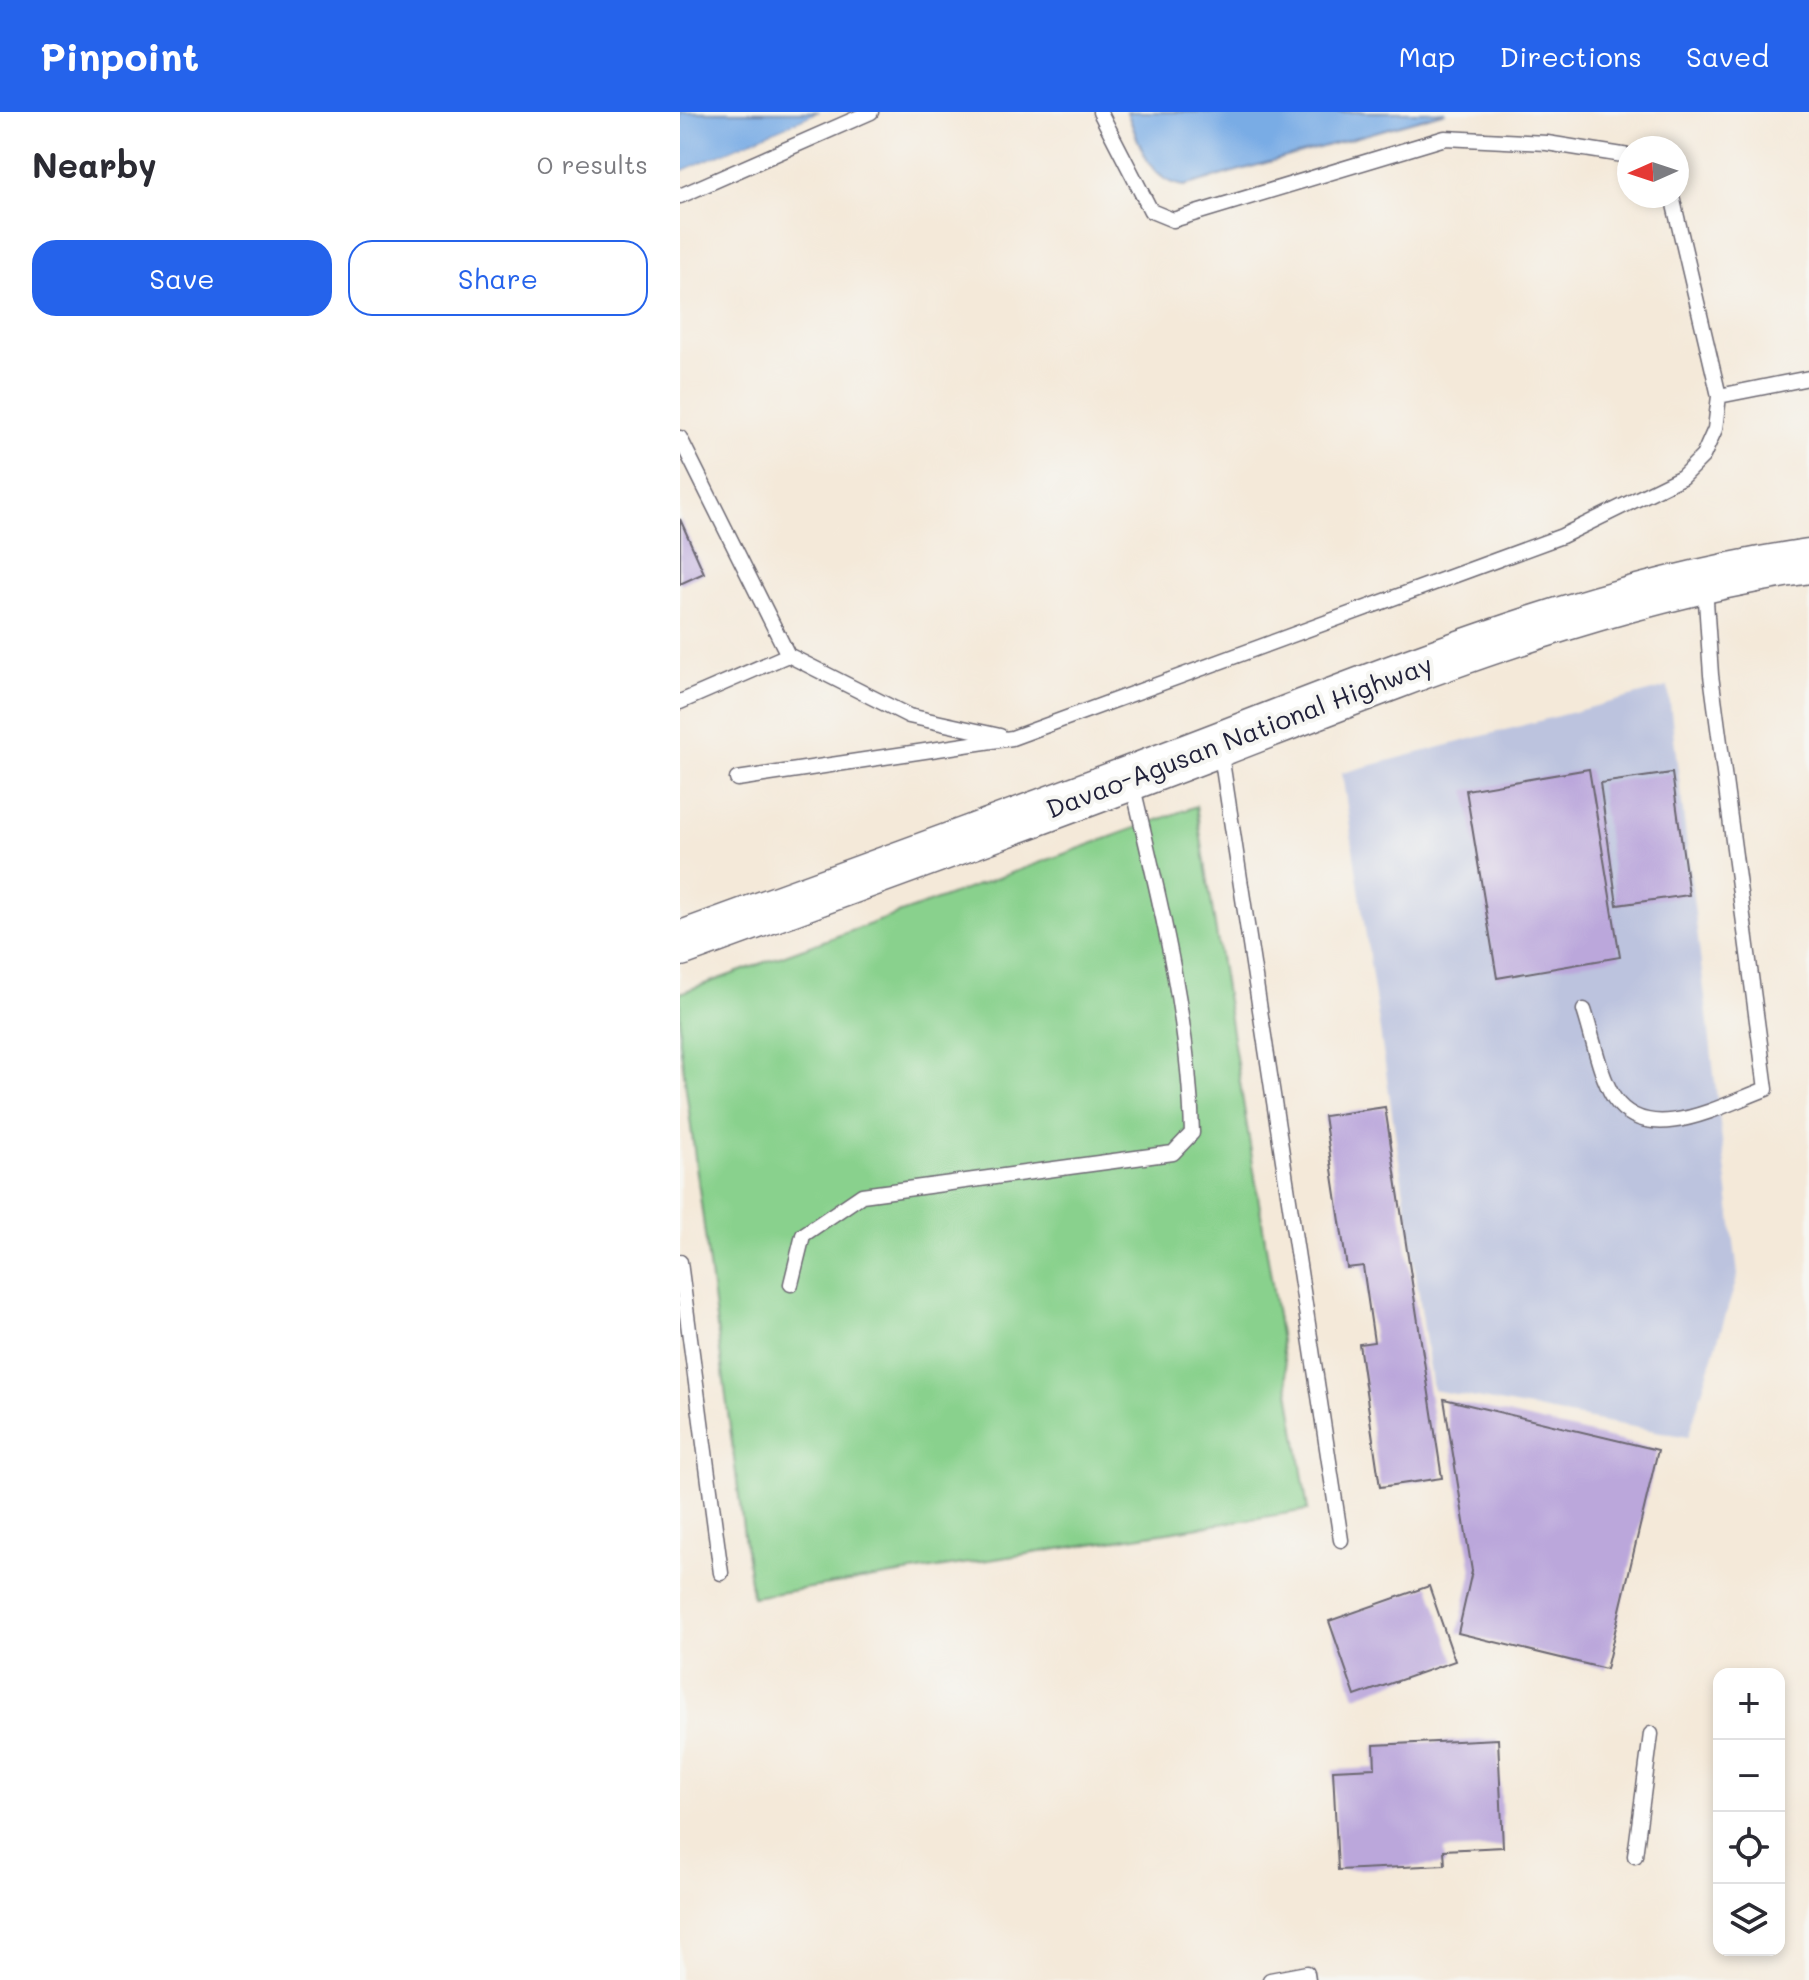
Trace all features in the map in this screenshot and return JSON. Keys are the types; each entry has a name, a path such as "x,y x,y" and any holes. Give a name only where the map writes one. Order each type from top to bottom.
{"highway":[{"name":"Davao-Agusan National Highway","path":"680,944 1375,683 1530,629 1704,582 1809,561"}],"lane":[{"path":"680,196 871,112"},
{"path":"1100,112 1151,211 1173,220 1445,138 1547,143 1617,154"},
{"path":"737,779 1012,738 1562,536 1682,477 1703,456 1715,429 1719,396 1675,208"},
{"path":"1719,396 1809,378"},
{"path":"680,438 788,655 909,716 1012,738"},
{"path":"1584,1010 1612,1095 1626,1113 1645,1122 1676,1121 1766,1089 1711,675 1704,582"},
{"path":"680,702 788,655"},
{"path":"1219,744 1341,1540"},
{"path":"791,1284 803,1235 862,1195 1173,1153 1192,1133 1191,1076 1156,882 1131,777"},
{"path":"680,1262 721,1573"},
{"path":"1635,1856 1651,1734"},
{"path":"1270,1980 1307,1973 1308,1980"}],"shaded area":[{"path":"1668,687 1738,1275 1688,1437 1433,1390 1342,773"}],"green space":[{"path":"1196,806 1308,1510 752,1597 680,1042 680,993"}],"water":[{"path":"680,112 819,112 680,172"},
{"path":"1127,112 1446,112 1184,186 1171,183 1153,168"}],"pier":[{"path":"823,112 680,176 680,172"}],"building":[{"path":"680,519 704,573 680,584"},
{"path":"1589,769 1620,957 1497,978 1466,790"},
{"path":"1672,773 1689,895 1617,905 1600,783"},
{"path":"1385,1107 1442,1478 1380,1487 1359,1344 1374,1342 1363,1266 1347,1268 1324,1116"},
{"path":"1444,1399 1658,1450 1606,1669 1458,1633 1472,1571"},
{"path":"1429,1586 1455,1661 1355,1696 1329,1621"},
{"path":"1498,1739 1503,1847 1444,1850 1445,1865 1338,1870 1333,1770 1375,1768 1374,1745"}]}
